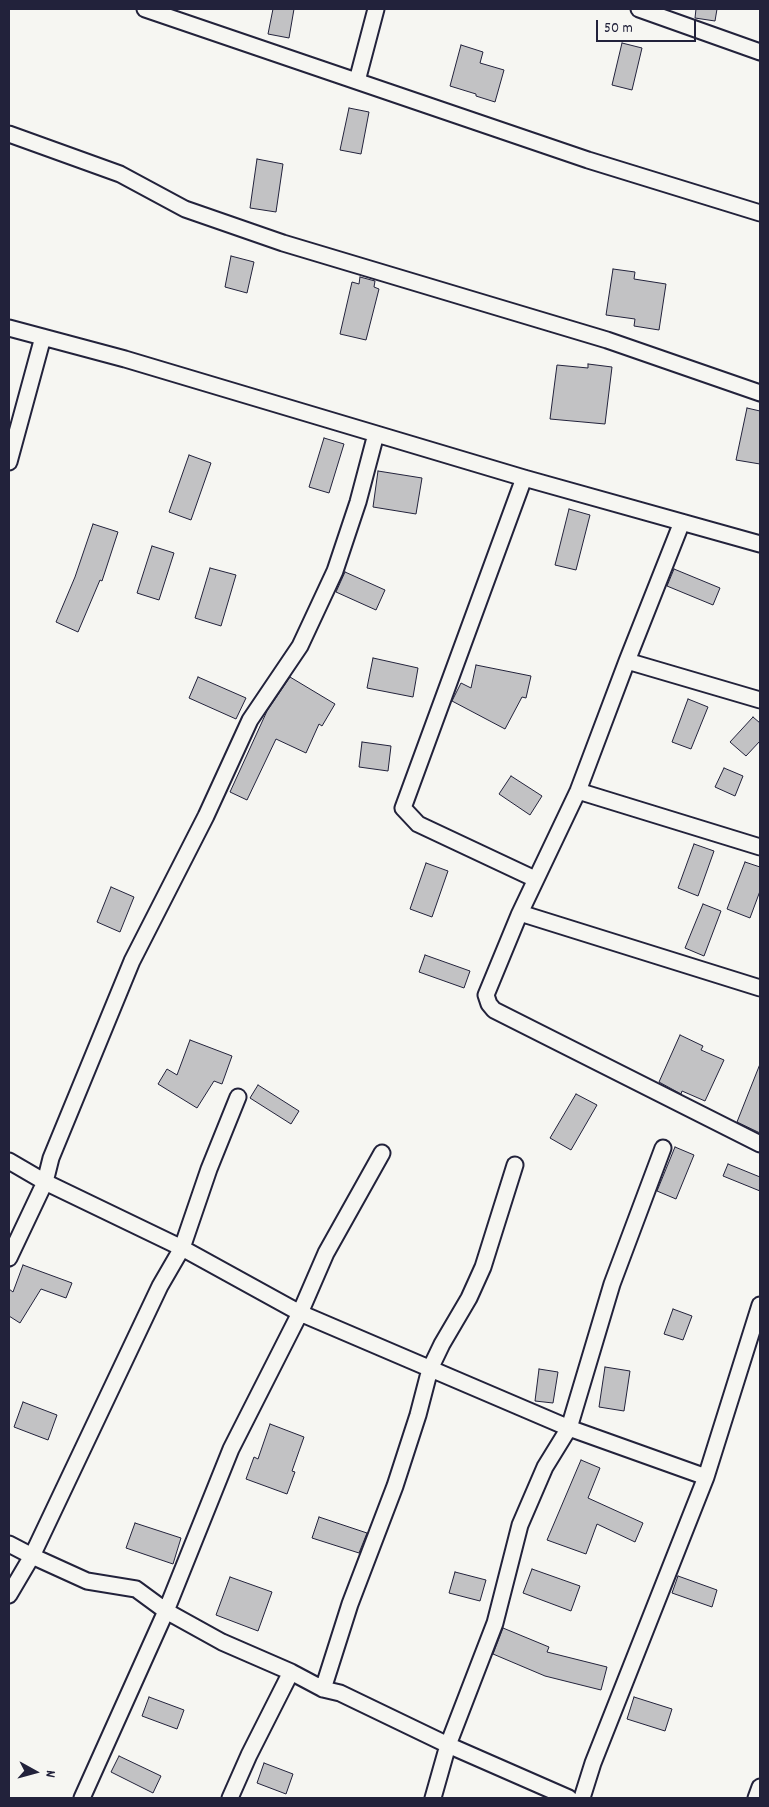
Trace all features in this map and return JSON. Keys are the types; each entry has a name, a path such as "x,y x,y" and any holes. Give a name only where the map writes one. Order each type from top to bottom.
{"street":[{"path":"145,9 588,160 760,213"},
{"path":"357,81 376,9"},
{"path":"642,9 760,52"},
{"path":"9,134 120,174 185,209 265,237 607,340 760,393"},
{"path":"9,328 180,375 524,478 760,544"},
{"path":"9,462 43,337"},
{"path":"9,1258 45,1182 51,1158 132,961 174,875 206,816 250,720 300,646 335,571 358,502 376,434"},
{"path":"524,478 403,808 418,824 535,879"},
{"path":"682,522 578,792 535,879 486,995 489,1004 494,1010 760,1144"},
{"path":"627,661 760,700"},
{"path":"578,792 760,846"},
{"path":"520,913 760,988"},
{"path":"9,1595 32,1556 160,1286 182,1248 208,1169 238,1097"},
{"path":"433,1798 448,1745 495,1623 520,1525 544,1467 569,1428 612,1284 663,1148"},
{"path":"82,1798 166,1611 231,1449 300,1313 326,1253 382,1153"},
{"path":"9,1161 45,1182 182,1248 300,1313 569,1428 706,1477"},
{"path":"323,1689 350,1604 395,1486 418,1415 430,1369 442,1344 469,1298 483,1267 515,1165"},
{"path":"582,1798 592,1763 706,1477 760,1305"},
{"path":"9,1544 87,1581 136,1589 166,1611 222,1642 323,1689 340,1693 448,1745 569,1798"},
{"path":"230,1798 290,1672"},
{"path":"756,1798 760,1787"}],"building":[{"path":"273,9 294,9 289,38 268,34"},
{"path":"696,9 717,9 715,21 695,18"},
{"path":"622,43 642,48 632,90 612,85"},
{"path":"461,45 483,52 480,63 504,70 495,102 450,86"},
{"path":"349,108 369,112 361,154 340,150"},
{"path":"257,159 283,164 276,212 250,208"},
{"path":"231,256 254,262 247,293 225,287"},
{"path":"613,269 635,272 634,279 666,284 659,330 634,326 635,319 606,315"},
{"path":"360,277 375,281 374,287 379,289 366,340 340,334 352,282 359,284"},
{"path":"588,364 612,367 605,424 550,419 557,365 588,368"},
{"path":"747,408 760,411 760,464 736,460"},
{"path":"324,438 344,444 329,493 309,487"},
{"path":"189,455 211,463 191,520 169,512"},
{"path":"378,471 422,478 416,514 373,507"},
{"path":"569,509 590,515 576,570 555,565"},
{"path":"93,524 118,532 102,581 100,580 78,632 56,622 75,577"},
{"path":"152,546 174,553 159,600 137,593"},
{"path":"210,568 236,575 221,626 195,618"},
{"path":"674,569 720,588 713,605 667,586"},
{"path":"345,572 385,590 376,610 336,592"},
{"path":"373,658 418,668 413,697 367,688"},
{"path":"476,665 531,676 526,698 522,697 505,729 452,701 461,683 471,688"},
{"path":"198,677 246,698 236,719 189,698"},
{"path":"290,677 335,704 322,726 319,724 306,753 276,739 247,800 230,792 267,711"},
{"path":"688,699 708,707 691,749 672,742"},
{"path":"753,717 760,723 760,741 746,756 730,742"},
{"path":"362,742 391,746 388,771 359,767"},
{"path":"724,768 743,776 735,796 715,787"},
{"path":"511,776 542,796 530,815 499,794"},
{"path":"694,844 714,851 698,896 678,888"},
{"path":"745,862 760,867 760,891 750,918 727,909"},
{"path":"426,863 448,871 432,917 410,909"},
{"path":"111,887 134,897 120,932 97,922"},
{"path":"703,904 721,911 704,956 685,948"},
{"path":"425,955 470,971 464,988 419,972"},
{"path":"680,1035 703,1046 701,1050 724,1060 705,1101 682,1091 681,1094 659,1082"},
{"path":"190,1040 232,1056 222,1084 214,1081 197,1108 158,1084 167,1069 177,1075"},
{"path":"760,1064 760,1133 737,1122"},
{"path":"258,1085 299,1111 291,1124 250,1098"},
{"path":"576,1094 597,1105 571,1150 550,1138"},
{"path":"675,1147 694,1155 676,1199 657,1191"},
{"path":"728,1164 760,1177 760,1191 723,1176"},
{"path":"23,1265 72,1283 66,1298 41,1289 20,1323 9,1316 9,1289 13,1292"},
{"path":"673,1309 692,1316 683,1340 664,1334"},
{"path":"605,1367 630,1371 624,1411 599,1407"},
{"path":"539,1369 558,1372 553,1403 535,1401"},
{"path":"23,1402 57,1415 48,1440 14,1427"},
{"path":"270,1424 304,1437 292,1471 295,1472 287,1494 246,1479 254,1457 258,1459"},
{"path":"581,1460 600,1468 588,1498 643,1523 635,1542 597,1524 586,1554 547,1540"},
{"path":"319,1517 367,1533 359,1553 312,1538"},
{"path":"135,1523 181,1538 173,1564 126,1548"},
{"path":"532,1569 580,1586 571,1611 523,1593"},
{"path":"455,1572 486,1580 480,1601 449,1593"},
{"path":"678,1576 717,1590 712,1607 672,1593"},
{"path":"230,1577 272,1592 258,1631 216,1615"},
{"path":"503,1628 549,1647 547,1652 607,1667 601,1690 545,1676 493,1654"},
{"path":"149,1697 184,1710 177,1729 142,1716"},
{"path":"634,1697 672,1709 665,1731 627,1719"},
{"path":"119,1756 161,1776 153,1793 111,1772"},
{"path":"264,1763 293,1774 286,1794 257,1783"}]}
